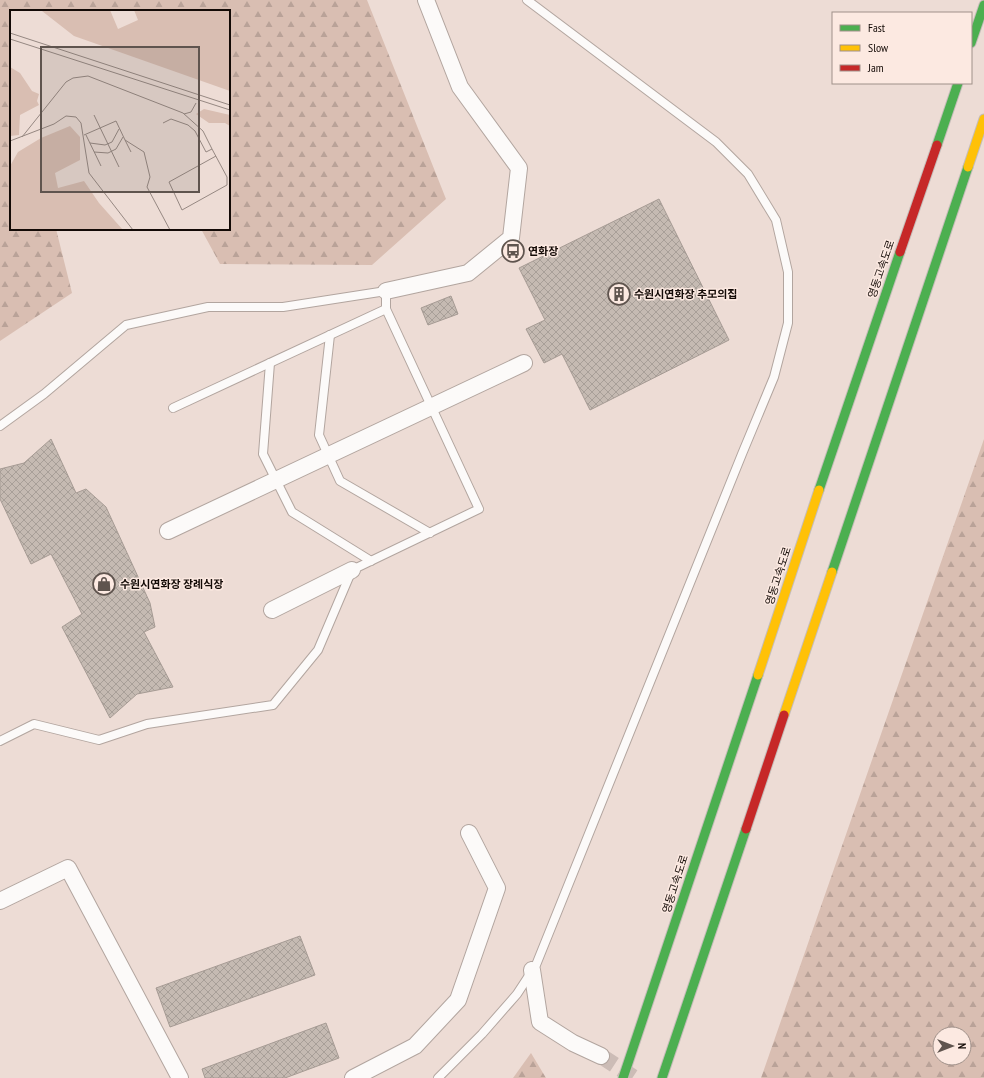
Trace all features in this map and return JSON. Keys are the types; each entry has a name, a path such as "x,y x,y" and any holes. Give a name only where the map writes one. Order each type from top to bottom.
{"highway":[{"path":"972,40 984,5"},
{"name":"영동고속도로","path":"623,1078 835,444 958,84"},
{"path":"662,1078 984,119"}],"street":[{"path":"386,291 468,273 511,238 519,168 460,87 426,0"},
{"path":"168,531 524,363"},
{"path":"272,610 352,570"},
{"path":"353,1078 415,1046 458,1000 498,888 469,833"},
{"path":"0,901 68,868 180,1078"},
{"path":"532,970 540,1022 572,1043 601,1056"}],"lane":[{"path":"438,1078 482,1034 517,994 536,965 774,377 788,323 788,272 776,220 748,174 716,142 527,0"},
{"path":"0,426 44,394 126,325 208,307 283,307 386,291 386,310 479,509 352,570 318,650 273,705 147,724 99,740 34,724 0,741"},
{"path":"173,408 386,310"},
{"path":"330,336 319,435 340,481 430,533"},
{"path":"270,363 263,454 292,512 371,561"}],"green space":[{"path":"0,0 367,0 446,199 372,265 220,264 202,230 230,230 230,10 10,10 10,230 56,230 72,293 0,341"},
{"path":"984,439 984,1078 761,1078"},
{"path":"531,1053 546,1078 513,1078"}],"building":[{"name":"수원시연화장 추모의집","path":"659,199 729,340 590,410 562,354 544,363 526,329 545,320 519,268"},
{"path":"451,296 458,314 428,325 421,308"},
{"name":"수원시연화장 장례식장","path":"51,439 76,493 86,489 106,507 150,603 155,627 144,632 173,687 137,694 110,718 62,627 82,614 51,554 31,564 0,499 0,469 24,463"},
{"path":"300,936 315,975 170,1027 156,988"},
{"path":"326,1023 339,1058 285,1078 205,1078 202,1069"}],"tunnel":[{"path":"601,1056 633,1077"}],"traffic: fast":[{"path":"972,40 984,5"},
{"path":"937,145 958,84"},
{"path":"832,572 968,167"},
{"path":"819,490 900,252"},
{"path":"623,1078 758,675"},
{"path":"662,1078 746,829"}],"traffic: slow":[{"path":"968,167 984,119"},
{"path":"758,675 819,490"},
{"path":"784,715 832,572"}],"traffic: jam":[{"path":"900,252 937,145"},
{"path":"746,829 784,715"}],"place":[{"name":"연화장","path":"513,251"},
{"name":"수원시연화장 추모의집","path":"619,294"},
{"name":"수원시연화장 장례식장","path":"104,584"}]}
